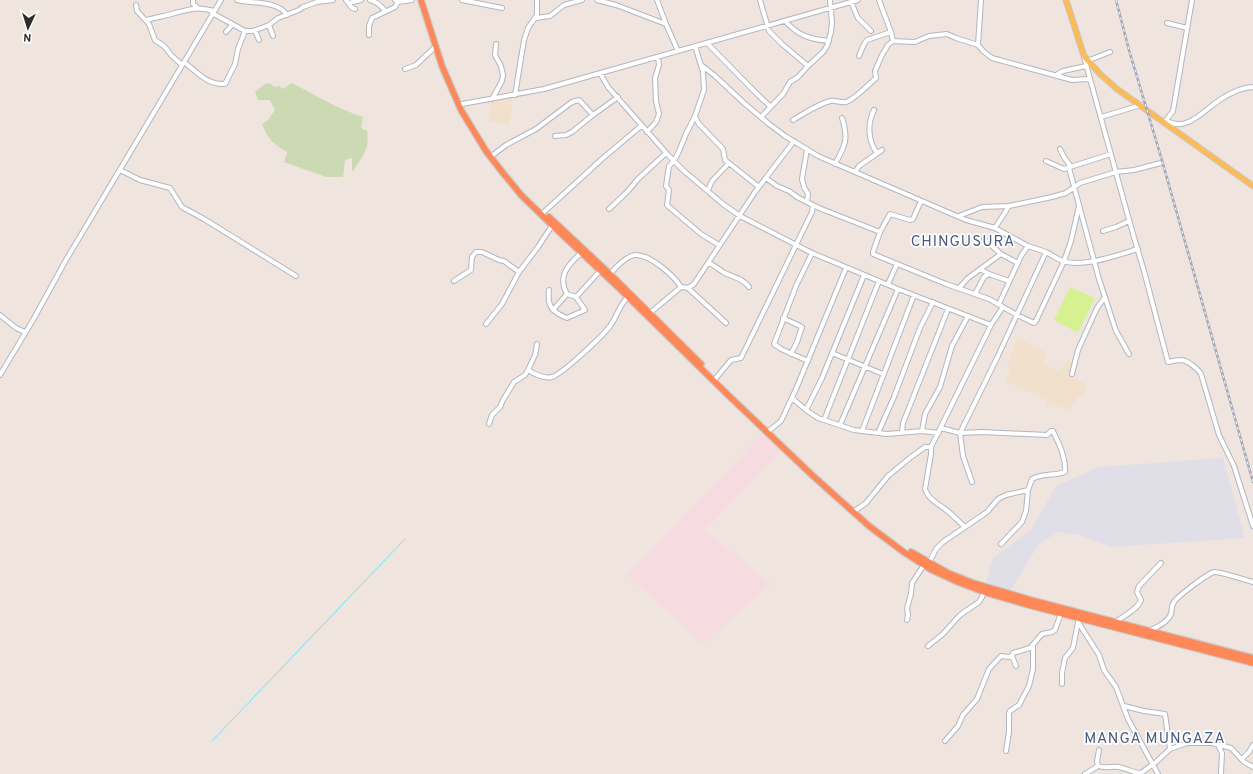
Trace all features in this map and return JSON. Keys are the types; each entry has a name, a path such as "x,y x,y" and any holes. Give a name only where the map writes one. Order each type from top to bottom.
{"highway":[{"path":"421,0 436,47 454,95 473,132 522,196 610,274 814,473 894,541 927,564"},
{"path":"425,0 444,62 462,104 472,123 493,155 526,195 600,272 628,297 727,394 851,511 892,544 927,564 985,589 1061,613 1115,622 1253,658"},
{"path":"985,589 1079,617 1253,663"}],"main road":[{"path":"1066,0 1086,61 1106,80 1165,121 1253,186"}],"street":[{"path":"193,0 193,4 198,8"},
{"path":"0,375 221,0"},
{"path":"237,0 274,6 284,10 287,15"},
{"path":"147,20 157,16 175,14 190,8 198,8 213,12 232,25 245,31 255,30 269,25 278,18 299,10 303,6 333,0"},
{"path":"355,9 352,8 348,2 361,0"},
{"path":"370,0 376,2 384,11"},
{"path":"370,35 369,26 371,19 384,11 395,7 397,1 412,0"},
{"path":"462,0 502,8"},
{"path":"515,95 524,40 528,28 536,18 537,0"},
{"path":"536,18 550,16 564,5 572,1 582,0"},
{"path":"597,0 616,5 666,24"},
{"path":"657,0 678,51"},
{"path":"760,0 769,31 808,66"},
{"path":"761,117 783,94 790,82 798,77 823,52 829,41 832,27 830,0"},
{"path":"462,104 544,89 858,0"},
{"path":"879,0 893,41"},
{"path":"978,44 981,0"},
{"path":"1192,0 1173,111 1165,121 1176,125 1186,123 1221,99 1244,89 1253,87"},
{"path":"851,2 858,18 871,32"},
{"path":"136,5 137,11 151,26 155,40 164,46 183,64 203,78 216,84 225,84 235,64 238,49 245,31"},
{"path":"785,21 791,27 808,38 829,41"},
{"path":"1167,24 1187,28"},
{"path":"226,32 232,25"},
{"path":"269,25 273,36"},
{"path":"255,30 259,40"},
{"path":"859,56 867,40 891,32"},
{"path":"793,120 810,109 820,105 834,101 846,102 867,87 876,78 876,71 882,55 888,45 893,41 918,41 929,36 947,34 978,44 983,51 992,58 1072,80 1089,79"},
{"path":"707,43 771,107"},
{"path":"492,99 502,81 503,75 501,66 495,56 496,44"},
{"path":"695,46 705,85 695,116 674,161 669,166 667,171 666,186 668,190 668,206 701,234 719,245"},
{"path":"404,69 416,65 436,47"},
{"path":"1056,75 1063,70 1110,52"},
{"path":"647,132 656,122 659,114 656,101 655,78 659,66 658,57"},
{"path":"1086,61 1089,79 1138,249 1168,362 1180,360 1185,361 1198,370 1201,374 1219,435 1234,466 1253,526"},
{"path":"701,65 761,117 794,141 835,164 921,201 959,217 995,228 1028,246 1046,252 1064,261 1095,262 1138,249"},
{"path":"600,73 604,82 666,153 684,171 723,204 740,216 812,253 846,268 991,326"},
{"path":"555,136 566,135 572,132 618,98"},
{"path":"493,155 506,145 536,129 572,102 579,100 593,115"},
{"path":"1101,117 1141,105"},
{"path":"874,110 870,118 869,135 872,146 877,153"},
{"path":"695,116 699,124 723,149 725,160 759,187"},
{"path":"835,164 845,146 845,129 842,118"},
{"path":"544,212 603,158 641,126"},
{"path":"688,288 694,284 759,187 794,141"},
{"path":"807,149 802,179 808,194 807,202"},
{"path":"1060,149 1070,168 1079,206 1116,332 1129,354"},
{"path":"855,172 859,166 882,150"},
{"path":"609,209 666,153"},
{"path":"1046,162 1062,169 1070,168 1111,154"},
{"path":"708,190 712,181 729,163"},
{"path":"959,217 982,207 1009,206 1029,203 1061,195 1070,191 1074,186 1080,183 1116,172 1134,170 1161,163"},
{"path":"120,170 140,180 170,188 182,207 296,276"},
{"path":"766,178 777,186 789,191 796,197 819,208 880,232"},
{"path":"921,201 913,219 910,220 890,214 880,232 873,253 897,264 989,299 1034,323 1064,261 1071,241 1079,206"},
{"path":"716,378 731,360 741,358 812,212 813,205"},
{"path":"995,228 1009,206"},
{"path":"812,212 819,208"},
{"path":"1103,231 1129,221"},
{"path":"486,324 506,298 519,272 538,247 553,223"},
{"path":"984,239 1002,254 1018,263"},
{"path":"964,526 945,509 932,500 926,493 925,489 931,447 1001,305 1018,263 1028,246"},
{"path":"454,281 471,270 472,257 476,252 482,252 504,261 519,272"},
{"path":"972,482 963,456 960,433 992,369 1046,252"},
{"path":"549,290 548,301 550,307 557,313 568,318 584,311 584,307 576,297 567,294 563,281 566,269 581,253"},
{"path":"808,361 781,350 774,344 783,318 812,253"},
{"path":"959,288 968,278 1002,254"},
{"path":"610,274 627,259 636,255 647,258 668,272 682,287 688,288 726,323"},
{"path":"709,263 740,280 749,288"},
{"path":"888,284 897,264"},
{"path":"770,430 781,421 792,398 846,268"},
{"path":"980,269 989,274 1010,281"},
{"path":"576,297 600,272"},
{"path":"806,410 822,378 864,274"},
{"path":"975,294 984,277 989,274"},
{"path":"824,420 879,281"},
{"path":"650,313 682,287"},
{"path":"840,425 898,289"},
{"path":"554,310 567,294"},
{"path":"862,431 914,295"},
{"path":"1072,374 1078,350 1097,308 1105,296"},
{"path":"528,370 543,376 552,377 566,368 585,352 609,328 620,306 628,297"},
{"path":"878,433 894,397 920,328 933,302"},
{"path":"902,432 903,423 948,309"},
{"path":"0,314 16,328 25,332"},
{"path":"922,431 925,414 940,387 952,346 968,316"},
{"path":"783,318 802,326 791,354"},
{"path":"489,424 492,415 500,407 514,382 525,375 528,370 535,355 537,344"},
{"path":"832,353 883,374"},
{"path":"792,398 818,418 862,431 890,435 902,432 922,431 939,433"},
{"path":"941,428 960,433 982,432 1046,435 1051,430 1053,432 1062,454 1065,467 1064,472 1060,474 1053,473 1035,478 1031,481 1028,490 1026,511 1022,522 1001,544"},
{"path":"856,510 866,503 888,476 911,457 925,448 931,447"},
{"path":"907,620 908,615 906,608 911,594 912,583 927,564 936,549 964,526 987,512 1001,497 1028,490"},
{"path":"1115,622 1139,604 1141,600 1137,592 1139,586 1161,563"},
{"path":"1149,631 1162,625 1170,615 1173,602 1212,573 1218,572 1253,582"},
{"path":"928,646 943,634 960,615 979,602 985,589"},
{"path":"1012,656 1013,652 1027,649 1034,645 1043,634 1055,630 1061,613"},
{"path":"1062,684 1062,673 1065,658 1073,648 1079,617"},
{"path":"1079,617 1099,655 1103,668 1116,687 1128,719 1158,774"},
{"path":"1162,625 1167,636"},
{"path":"1006,751 1009,732 1009,713 1019,705 1029,686 1033,669 1034,645"},
{"path":"945,741 958,726 963,715 979,696 989,668 1001,656 1012,656"},
{"path":"1012,656 1016,666"},
{"path":"1124,706 1165,714 1170,749"},
{"path":"1085,774 1098,766 1105,768 1119,767 1139,773 1144,772 1170,749 1187,743 1218,745 1233,749 1242,759 1253,767"},
{"path":"1218,745 1222,753 1221,774"},
{"path":"1242,759 1253,745"},
{"path":"1098,766 1097,760 1099,750"}],"shaded area":[{"path":"507,97 513,99 509,125 488,121 492,109 487,101"},
{"path":"1017,338 1047,352 1042,363 1056,370 1060,371 1067,360 1078,365 1072,377 1087,384 1084,395 1079,395 1069,410 1054,404 1051,408 1046,405 1047,400 1005,381 1011,370 1006,368"},
{"path":"764,432 782,450 705,530 771,584 703,644 627,575"},
{"path":"1223,458 1245,538 1111,547 1080,535 1058,532 1039,544 1010,591 986,582 993,558 1031,530 1056,486 1099,467"}],"green space":[{"path":"269,83 275,87 279,86 283,89 292,83 336,106 363,117 361,128 367,130 367,147 353,171 352,158 345,160 343,177 326,177 284,162 287,152 272,141 266,134 262,124 268,120 275,110 270,100 258,100 255,92 265,84"},
{"path":"1070,287 1095,298 1078,333 1054,320"}],"waterway":[{"path":"212,741 405,539"}],"railway":[{"path":"1116,0 1253,482"}],"district":[{"name":"CHINGUSURA","path":"963,242"},
{"name":"MANGA MUNGAZA","path":"1155,739"}]}
